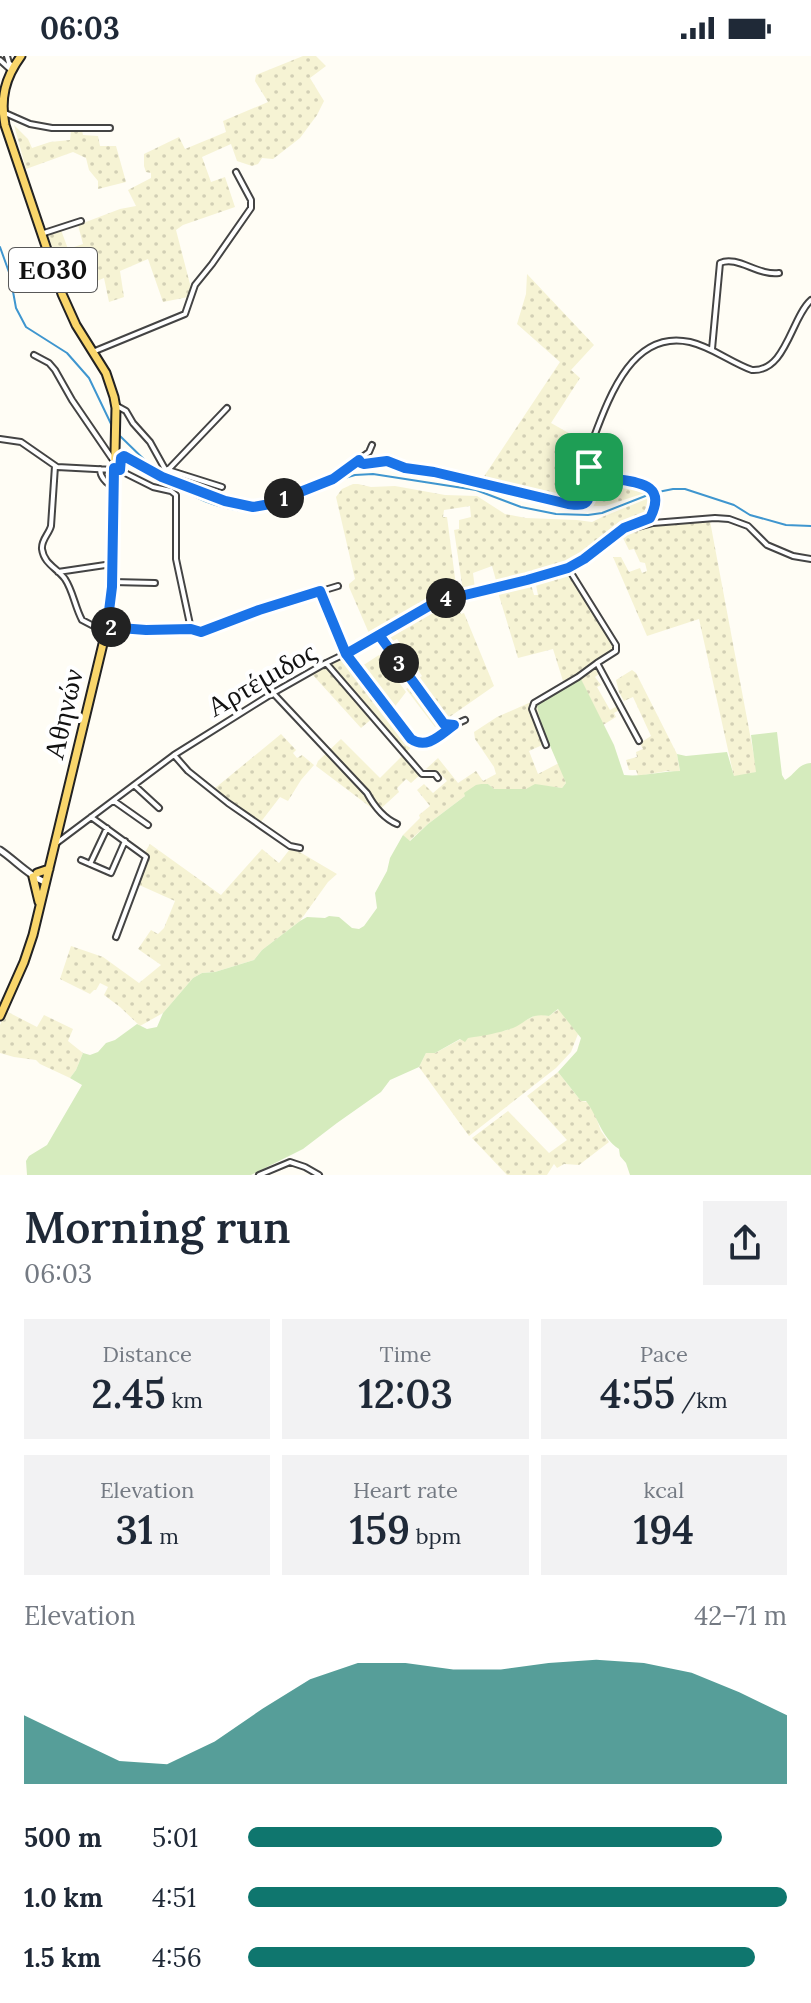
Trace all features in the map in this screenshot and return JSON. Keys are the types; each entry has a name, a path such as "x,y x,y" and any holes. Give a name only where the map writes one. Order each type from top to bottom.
{"main road":[{"name":"Αθηνών","path":"0,1016 30,945 106,630 112,582 115,467 112,388 69,313 5,125 1,100 12,69 21,56"},
{"path":"39,906 35,875 47,876"}],"street":[{"path":"7,56 12,69"},
{"path":"0,60 12,69"},
{"path":"3,112 30,124 60,129 110,128"},
{"path":"92,352 185,314 196,282 251,208 251,200 236,172"},
{"path":"41,234 81,221"},
{"path":"711,350 720,263 728,260 766,274 779,273"},
{"path":"359,460 364,464 387,461 405,468 579,505 586,503 589,497 587,455 621,377 635,359 649,347 666,341 685,341 752,370 766,367 787,344 802,310 811,300"},
{"path":"34,355 55,370 115,467 176,495 176,559 191,629"},
{"path":"115,406 127,413 150,442 167,471 222,487"},
{"path":"167,471 227,408"},
{"path":"0,439 21,442 55,466 66,468 115,467 121,458 127,456 149,472 225,501 253,507 270,504 333,479 369,452 372,445"},
{"path":"55,466 51,526 42,544 46,561 65,579 83,622 106,630 191,629 201,632 338,586"},
{"path":"589,467 605,477 627,479 647,486 654,493 655,504 650,518 620,532"},
{"path":"100,469 104,480 113,486"},
{"name":"Αρτέμιδος","path":"55,845 174,755 273,693 436,602 568,568 620,532 653,523 715,518 742,523 767,545 793,556 811,559"},
{"path":"58,572 112,564"},
{"path":"546,745 532,709 534,703 578,677 617,648 568,568"},
{"path":"112,582 155,583"},
{"path":"320,591 353,666 416,742 423,744 431,741 465,720"},
{"path":"379,635 444,724 454,725"},
{"path":"326,663 422,774 435,774 438,778"},
{"path":"597,663 639,741"},
{"path":"273,693 367,793 379,811 397,824"},
{"path":"174,755 194,777 228,803 290,846 300,848"},
{"path":"134,785 159,808"},
{"path":"114,800 148,825"},
{"path":"91,817 146,858 116,937"},
{"path":"90,864 107,828"},
{"path":"81,860 111,873 125,841"},
{"path":"0,850 35,875 47,876"},
{"path":"259,1175 290,1162 319,1175"}],"shaded area":[{"path":"303,56 316,56 326,66 310,78 324,101 300,138 273,159 262,158 252,166 237,161 231,144 202,157 211,182 225,177 235,207 176,230 191,288 188,297 163,302 148,259 120,271 124,297 109,302 104,278 97,281 81,276 64,281 48,235 61,230 68,249 83,244 78,225 136,206 128,190 151,178 151,173 146,172 144,166 144,154 179,137 185,149 226,132 223,121 268,102 255,81 256,75"},
{"path":"14,125 32,148 70,140 71,131 82,130 83,135 98,136 100,146 116,146 126,182 98,189 98,181 89,170 86,158 73,152 26,169"},
{"path":"527,274 594,345 571,370 580,378 551,423 590,445 586,457 589,467 585,502 481,481 560,362 517,324 526,294"},
{"path":"595,472 647,486 651,491 605,506 593,506 590,503"},
{"path":"353,484 477,496 505,514 526,518 592,522 654,496 654,504 648,518 623,527 574,563 497,584 492,566 473,573 475,589 463,591 454,530 459,529 459,520 471,517 470,506 444,510 457,593 424,605 371,638 349,587 355,579 336,497 342,489"},
{"path":"710,521 757,772 734,777 699,619 647,636 613,557 621,557 629,572 640,568 642,573 647,571 645,563 640,562 634,549 629,550 621,534 649,526"},
{"path":"567,571 615,647 563,681 553,649 518,658 497,589 530,581 534,595 538,595 535,580"},
{"path":"452,599 461,614 464,613 494,686 435,727 406,689 422,676 397,639 387,644 381,636 427,608"},
{"path":"379,655 406,692 393,709 359,668"},
{"path":"343,657 414,744 406,753 374,717 361,728 311,673"},
{"path":"593,668 600,673 595,677 601,685 597,687 610,710 619,705 621,709 614,713 616,717 603,725 580,678"},
{"path":"632,670 677,754 680,772 638,776 636,770 629,770 626,760 637,757 636,752 643,749 640,743 651,736 633,697 624,701 619,692 616,680"},
{"path":"536,702 549,742 529,751 538,774 559,763 566,783 562,788 494,789 488,784 481,784 465,793 409,841 403,835 430,806 417,790 424,784 433,793 447,781 438,771 426,769 438,758 458,783 476,771 483,781 496,774 474,732 497,717"},
{"path":"281,734 296,750 293,753 297,758 302,755 314,765 288,801 280,797 260,823 214,789"},
{"path":"341,739 380,778 403,755 421,774 411,783 406,779 397,788 399,792 377,812 316,766"},
{"path":"150,844 221,895 262,849 279,863 290,849 298,851 337,874 300,921 262,950 254,960 193,978 163,1013 140,1026 104,995 108,987 100,983 90,994 60,979 71,946 103,957 139,983 161,965 138,949 151,930 158,934 164,928 175,901 137,884 149,856 145,852"},
{"path":"559,1009 578,1034 571,1052 556,1068 469,1136 419,1067 426,1053 435,1053 461,1039 507,1030 538,1014 549,1016"},
{"path":"6,1011 37,1027 44,1015 73,1029 68,1041 83,1053 70,1078 36,1060 0,1053 0,1025"},
{"path":"558,1072 581,1101 587,1102 609,1142 579,1165 564,1164 557,1168 554,1164 547,1175 507,1175 472,1138 508,1111 549,1153 567,1140 527,1096"}],"green space":[{"path":"580,677 614,745 624,775 680,771 677,754 727,752 734,776 756,772 751,735 777,732 785,780 803,765 811,763 811,1175 630,1175 619,1149 604,1133 586,1101 581,1101 558,1072 577,1051 581,1038 558,1009 549,1016 533,1017 509,1029 468,1038 465,1042 460,1039 435,1053 426,1053 419,1067 390,1080 381,1092 303,1149 251,1175 27,1175 26,1161 29,1156 47,1145 82,1085 70,1078 83,1053 90,1055 98,1052 106,1043 137,1024 147,1029 157,1027 163,1013 193,978 254,960 262,950 307,917 339,917 352,928 364,926 377,908 375,893 403,835 410,841 476,785 488,784 494,789 526,789 535,784 562,788 566,783 542,727 536,702"}],"waterway":[{"path":"0,247 10,275 16,308 26,327 67,353 89,378 113,428"},
{"path":"120,436 158,473"},
{"path":"173,484 214,505 260,511 331,482 373,474 476,490 521,507 556,514 588,515 602,513 653,493 685,489 734,505 750,515 786,525 811,526"}],"route":[{"path":"589,467 589,497 583,505 405,468 387,461 364,464 359,460 333,479 270,504 253,507 225,501 149,472 124,456 120,470 114,468 112,587 107,627 191,629 201,632 320,591 346,654 379,635 444,724 454,725 428,743 419,744 411,739 346,654 436,602 568,568 624,528 650,518 655,498 649,487 627,479 605,477 589,467"}]}
